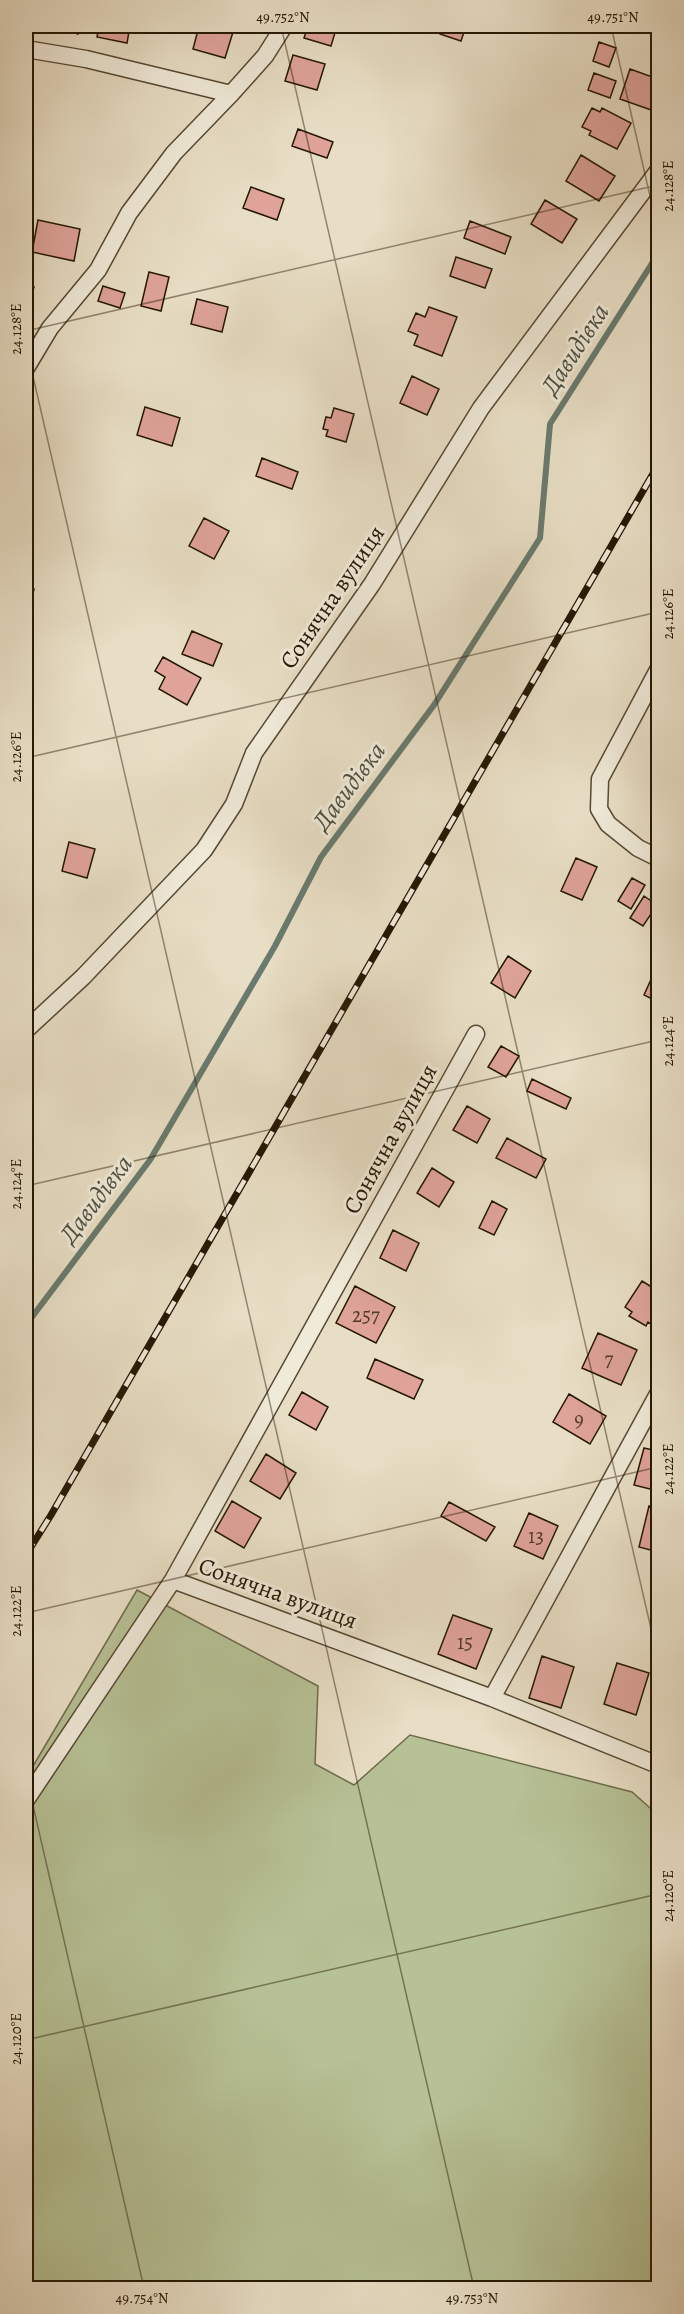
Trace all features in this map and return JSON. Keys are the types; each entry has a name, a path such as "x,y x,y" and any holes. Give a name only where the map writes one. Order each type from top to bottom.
{"street":[{"path":"26,368 50,328 98,270 129,213 174,153 266,56 284,26"},
{"path":"26,50 86,59 231,94"},
{"name":"Сонячна вулиця","path":"26,1030 83,977 204,850 234,804 254,753 372,584 481,408 658,171"},
{"path":"658,670 600,779 599,809 608,824 638,848 658,858"},
{"name":"Сонячна вулиця","path":"476,1034 173,1580 492,1698 658,1766"},
{"path":"492,1698 658,1394"},
{"path":"26,1800 173,1580"}],"green space":[{"path":"137,1590 318,1686 315,1764 354,1785 410,1735 632,1792 658,1815 658,2288 26,2288 26,1778"}],"building":[{"path":"54,26 82,26 78,34"},
{"path":"99,26 130,26 127,43 97,37"},
{"path":"199,26 211,26 233,32 225,58 193,49"},
{"path":"308,26 337,26 331,46 304,38"},
{"path":"443,26 466,26 461,41 440,34"},
{"path":"599,42 616,48 609,67 593,61"},
{"path":"293,55 325,64 317,90 285,81"},
{"path":"630,69 658,79 658,98 654,111 620,99"},
{"path":"594,73 616,81 610,98 588,90"},
{"path":"592,108 600,112 602,108 631,123 617,149 589,135 591,131 582,127"},
{"path":"298,129 333,142 327,158 292,146"},
{"path":"581,155 615,176 599,201 566,181"},
{"path":"251,187 284,199 277,220 243,208"},
{"path":"545,200 577,219 562,243 531,224"},
{"path":"38,220 80,229 74,261 32,252"},
{"path":"470,221 511,237 505,254 464,238"},
{"path":"456,257 492,269 485,288 450,276"},
{"path":"149,272 169,277 161,311 141,306"},
{"path":"26,284 34,287 26,310"},
{"path":"103,286 125,293 120,308 98,301"},
{"path":"197,299 228,307 222,332 191,324"},
{"path":"429,307 457,317 442,356 414,345 418,335 408,331 416,313 425,317"},
{"path":"412,376 439,389 427,415 400,403"},
{"path":"145,407 180,418 172,446 137,435"},
{"path":"334,408 354,414 346,442 326,436 328,430 323,429 326,417 331,418"},
{"path":"262,458 298,472 292,489 256,476"},
{"path":"204,518 229,531 214,559 189,546"},
{"path":"26,587 34,589 29,611 26,610"},
{"path":"192,631 222,644 213,666 182,654"},
{"path":"163,657 201,678 187,705 159,689 165,677 155,671"},
{"path":"69,842 95,849 87,878 62,871"},
{"path":"576,858 597,867 582,900 561,891"},
{"path":"632,878 645,885 631,909 618,901"},
{"path":"644,896 657,905 643,926 630,918"},
{"path":"508,956 531,971 515,998 491,983"},
{"path":"658,964 658,1002 644,995"},
{"path":"501,1046 519,1056 506,1077 488,1067"},
{"path":"532,1079 571,1098 566,1109 527,1091"},
{"path":"467,1106 490,1119 477,1143 453,1130"},
{"path":"507,1138 546,1159 536,1178 496,1158"},
{"path":"432,1168 454,1182 439,1207 417,1193"},
{"path":"492,1201 507,1209 494,1235 479,1228"},
{"path":"393,1230 419,1243 406,1271 380,1258"},
{"path":"642,1281 658,1291 658,1329 648,1322 646,1326 629,1316 632,1312 625,1307"},
{"path":"355,1286 395,1307 376,1343 336,1323"},
{"path":"598,1333 637,1350 621,1385 582,1368"},
{"path":"375,1359 423,1380 414,1399 367,1378"},
{"path":"302,1392 328,1407 316,1430 289,1415"},
{"path":"569,1394 606,1416 590,1444 553,1422"},
{"path":"644,1448 658,1451 658,1491 634,1485"},
{"path":"266,1454 296,1473 280,1499 250,1481"},
{"path":"232,1501 261,1518 244,1548 215,1531"},
{"path":"449,1502 495,1527 486,1541 441,1516"},
{"path":"649,1506 658,1509 658,1552 639,1547"},
{"path":"529,1513 558,1526 543,1559 514,1546"},
{"path":"453,1615 492,1629 476,1669 438,1654"},
{"path":"542,1656 574,1667 561,1708 529,1698"},
{"path":"617,1663 649,1673 636,1715 604,1704"}],"waterway":[{"name":"Давидівка","path":"26,1325 150,1160 275,946 321,857 434,705 540,538 550,424 658,254"}],"railway":[{"path":"26,1555 658,465"}]}
